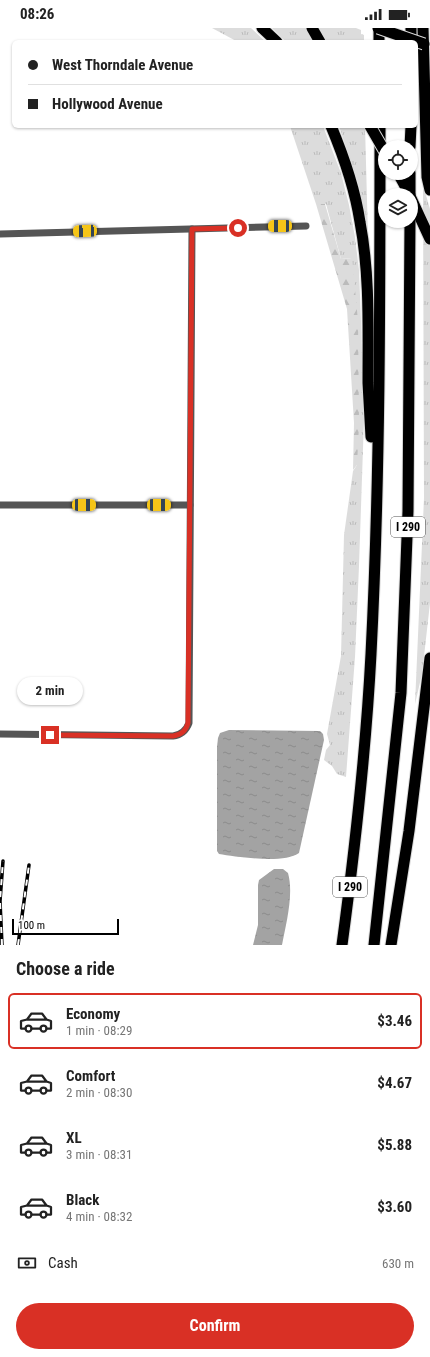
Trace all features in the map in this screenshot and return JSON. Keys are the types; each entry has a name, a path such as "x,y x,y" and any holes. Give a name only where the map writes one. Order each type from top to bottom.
{"highway":[{"path":"262,28 275,40"},
{"path":"312,28 319,40"},
{"path":"380,40 379,28 413,40"},
{"path":"411,28 411,40"},
{"path":"423,28 427,177 430,190"},
{"path":"418,42 430,46"},
{"path":"332,128 353,189 365,255 368,320 368,385 376,518"},
{"path":"371,128 378,140"},
{"name":"I 290","path":"342,945 364,750 371,655 378,455 380,128"},
{"path":"410,128 410,140"},
{"path":"418,213 430,239"},
{"name":"I 290","path":"374,945 401,693 408,511 410,228"},
{"path":"391,945 409,831 430,658"}],"street":[{"path":"0,234 306,226"},
{"path":"0,734 173,736 184,731 188,723 192,229"},
{"path":"0,504 190,506"}],"green space":[{"path":"212,28 251,28 264,40 234,40"},
{"path":"272,28 356,28 361,30 361,34 364,35 364,40 284,40"},
{"path":"291,128 324,128 341,173 349,205 359,270 364,419 355,657 346,777 337,774 332,766 324,760 326,750 330,745 327,734 341,656 344,535 353,471 357,465 351,258 341,259 326,204 316,204"},
{"path":"340,128 365,128 368,237 359,187"},
{"path":"423,185 430,209 430,603 422,674 415,704 424,498"},
{"path":"316,204 325,204 341,259 352,258 358,321 359,424 357,465 353,470 354,423 347,309"}],"water":[{"path":"229,730 320,731 323,734 324,740 299,853 283,858 260,859 219,854 217,851 217,747 220,733"},
{"path":"274,869 283,869 288,873 290,881 289,909 282,945 253,945 258,925 259,880"}],"railway":[{"path":"2,945 0,901 3,861"},
{"path":"18,945 29,865"}],"route":[{"path":"50,735 173,736 180,734 187,728 189,716 192,229 238,228"}]}
